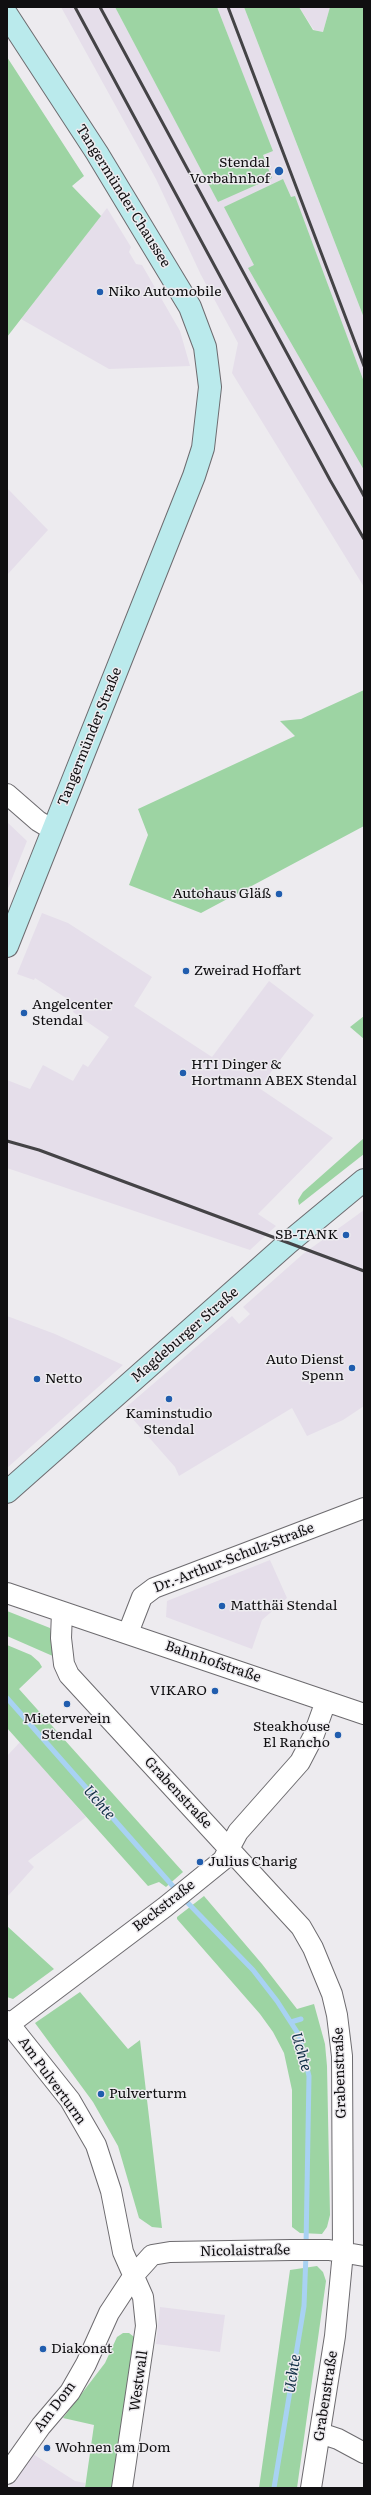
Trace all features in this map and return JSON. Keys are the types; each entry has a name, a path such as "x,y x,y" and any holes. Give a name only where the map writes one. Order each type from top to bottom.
{"main road":[{"name":"Tangermünder Chaussee","path":"7,15 67,105 136,217 186,301 199,328 205,347 210,386 206,428 194,476 174,528"},
{"name":"Tangermünder Straße","path":"7,946 174,528"},
{"name":"Magdeburger Straße","path":"7,1492 288,1243 364,1180"}],"street":[{"path":"7,794 38,821 53,830"},
{"name":"Dr.-Arthur-Schulz-Straße","path":"128,1633 138,1603 147,1592 154,1588 364,1508"},
{"name":"Bahnhofstraße","path":"7,1592 364,1714"},
{"name":"Grabenstraße","path":"62,1612 61,1638 64,1664 69,1675 230,1848 301,1927 313,1948 332,1994 337,2015 342,2056 335,2251 336,2329 311,2488"},
{"name":"Beckstraße","path":"8,2024 165,1906 223,1860 238,1832 300,1762 313,1737 326,1701"},
{"name":"Am Pulverturm","path":"8,2024 70,2100 96,2145 111,2191 123,2252 134,2275"},
{"name":"Nicolaistraße","path":"134,2275 148,2260 158,2253 291,2250 335,2251 364,2256"},
{"name":"Am Dom","path":"7,2474 41,2426 70,2392 86,2364 106,2319 134,2275"},
{"name":"Westwall","path":"122,2488 146,2326 143,2297 134,2275"},
{"path":"320,2433 338,2439 364,2453"}],"shaded area":[{"path":"61,7 115,7 219,202 263,155 272,151 217,7 244,7 364,318 364,587 232,373 238,343 201,275 156,179"},
{"path":"299,7 330,7 323,32 314,30"},
{"name":"Niko Automobile","path":"107,208 131,247 129,252 136,264 142,265 180,331 190,366 109,369 21,319"},
{"path":"7,488 48,530 7,575"},
{"path":"7,822 27,841 7,891"},
{"path":"42,913 68,923 152,977 134,1006 212,1057 269,981 314,1015 259,1088 333,1138 258,1214 276,1226 250,1250 7,1168 7,1080 30,1089 43,1065 73,1081 83,1064 88,1067 109,1037 73,1012 74,1009 63,1003 66,998 35,978 34,980 17,974"},
{"path":"364,1210 364,1406 343,1420 307,1436 292,1408 179,1476 175,1467 124,1409 232,1316 239,1324 250,1314 243,1307 303,1254"},
{"path":"7,1316 55,1334 123,1365 7,1468"},
{"name":"Matthäi Stendal","path":"270,1560 287,1598 262,1620 252,1649 166,1617 167,1601"},
{"path":"20,1742 86,1817 28,1861 34,1867 7,1897 7,1756"},
{"path":"160,2307 225,2315 220,2352 156,2344"},
{"path":"33,2454 75,2481 85,2483 85,2488 9,2488"}],"green space":[{"path":"115,7 217,7 273,151 263,155 272,178 218,202"},
{"path":"244,7 299,7 313,30 323,32 330,7 364,7 364,318"},
{"path":"7,57 84,176 72,186 101,216 7,337"},
{"path":"283,179 291,197 295,196 364,382 364,470 248,268 254,265 224,207"},
{"path":"364,690 364,826 201,913 129,885 148,835 138,809 295,736 280,721 301,719"},
{"path":"364,1016 364,1039 350,1027"},
{"path":"364,1138 364,1154 299,1205 298,1200 303,1192"},
{"path":"7,1611 50,1628 55,1657 7,1636"},
{"path":"7,1645 31,1655 42,1667 19,1689 183,1872 166,1887 159,1882 148,1886 7,1728"},
{"path":"204,1896 262,1964 297,2009 314,2004 325,2044 327,2066 330,2215 327,2227 322,2234 300,2233 292,2227 292,2090 284,2053 273,2032 260,2014 177,1919 177,1917"},
{"path":"7,1926 54,1969 13,1999 7,1997"},
{"path":"80,1992 128,2049 140,2040 162,2228 152,2227 139,2218 118,2146 93,2102 35,2023"},
{"path":"317,2266 323,2272 326,2281 297,2488 259,2488 290,2270"},
{"path":"123,2333 129,2333 138,2340 117,2488 85,2488 94,2425 63,2418 105,2363 117,2337"}],"waterway":[{"name":"Uchte","path":"7,1698 178,1892"},
{"name":"Uchte","path":"183,1898 253,1970 277,2001 299,2035 309,2076 306,2246"},
{"path":"291,2022 301,2019"},
{"name":"Uchte","path":"274,2488 304,2306 306,2254"}],"railway":[{"path":"75,7 330,480 364,539"},
{"path":"100,7 364,496"},
{"path":"228,7 364,366"},
{"path":"7,1141 39,1150 364,1271"}],"place":[{"name":"Stendal Vorbahnhof","path":"279,171"},
{"name":"Niko Automobile","path":"100,292"},
{"name":"Autohaus Gläß","path":"279,894"},
{"name":"Zweirad Hoffart","path":"186,971"},
{"name":"Angelcenter Stendal","path":"24,1013"},
{"name":"HTI Dinger & Hortmann ABEX Stendal","path":"183,1073"},
{"name":"SB-TANK","path":"346,1235"},
{"name":"Auto Dienst Spenn","path":"352,1368"},
{"name":"Netto","path":"37,1379"},
{"name":"Kaminstudio Stendal","path":"169,1399"},
{"name":"Matthäi Stendal","path":"222,1606"},
{"name":"VIKARO","path":"215,1691"},
{"name":"Mieterverein Stendal","path":"67,1704"},
{"name":"Steakhouse El Rancho","path":"338,1735"},
{"name":"Julius Charig","path":"200,1862"},
{"name":"Pulverturm","path":"101,2094"},
{"name":"Diakonat","path":"43,2349"},
{"name":"Wohnen am Dom","path":"47,2448"}]}
